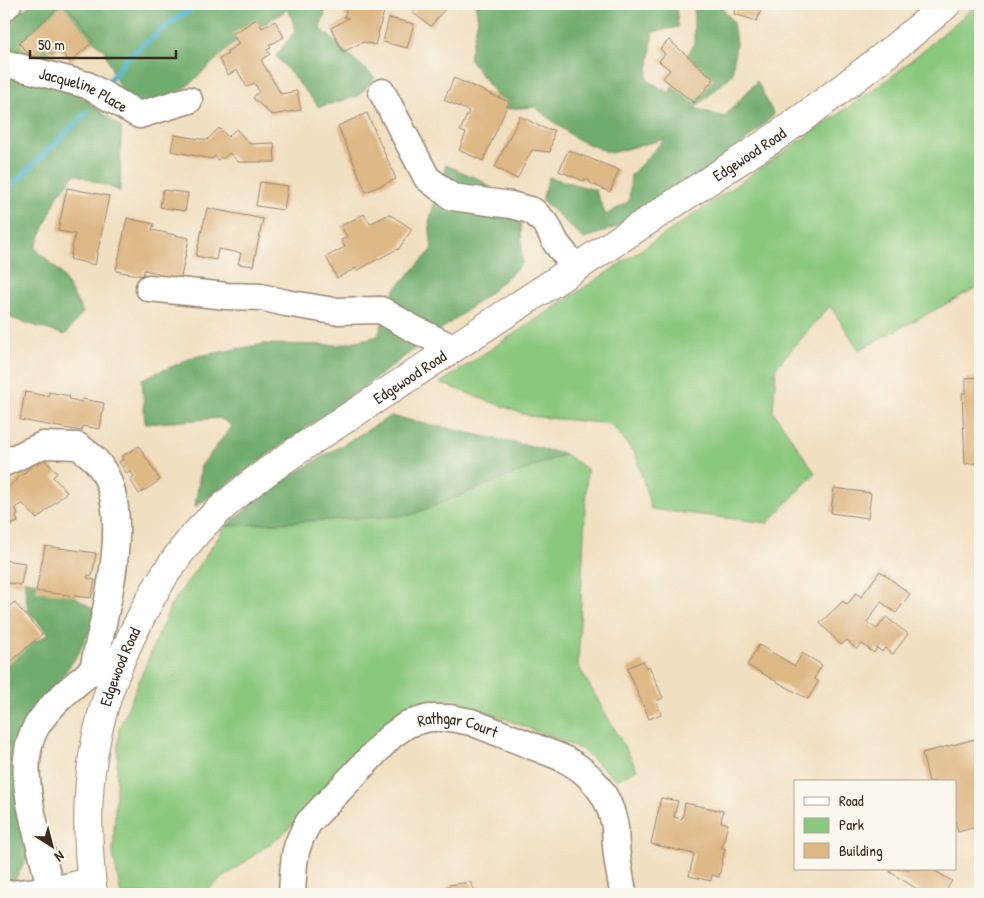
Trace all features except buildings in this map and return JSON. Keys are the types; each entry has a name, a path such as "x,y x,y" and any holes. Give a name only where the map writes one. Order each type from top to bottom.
{"main road":[{"name":"Edgewood Road","path":"92,888 87,838 88,798 92,761 100,721 111,682 150,598 197,532 227,502 295,452 769,141 871,67 947,4"}],"street":[{"path":"4,8 8,4"},
{"name":"Jacqueline Place","path":"4,63 87,84 139,114 189,100"},
{"path":"382,92 427,178 452,197 511,205 533,211 547,224 556,243 575,268"},
{"path":"149,288 262,297 334,312 380,310 453,348"},
{"path":"4,463 43,445 78,446 97,462 109,483 114,504 116,528 114,565 112,583 93,670"},
{"path":"50,889 26,778 29,747 35,728 59,699 129,640"},
{"name":"Rathgar Court","path":"292,894 294,857 299,839 309,822 391,736 408,724 429,718 457,719 480,725 574,763 588,774 600,788 609,804 615,823 618,866 623,891"},
{"path":"11,894 50,889 92,888"}],"green space":[{"path":"31,4 328,4 320,28 375,78 358,96 319,107 276,56 296,30 288,9 232,45 171,101 141,114 121,91 104,50 73,23 35,75 69,87 121,127 120,191 75,174 58,195 35,248 60,272 83,312 65,335 4,316 4,22 15,17"},
{"path":"475,4 676,4 678,27 653,32 647,80 669,93 694,43 694,10 719,4 733,22 736,43 732,75 695,108 724,117 757,81 774,115 731,154 635,220 584,239 542,200 549,177 595,190 606,215 629,201 631,175 665,139 610,153 576,139 535,107 506,109 469,58 478,19"},
{"path":"980,4 980,286 859,350 830,306 776,367 773,411 815,473 768,523 651,509 636,455 611,424 529,416 440,383 683,222 889,79"},
{"path":"446,165 481,180 521,212 522,264 486,296 369,383 195,507 201,466 232,426 220,418 145,424 142,379 194,357 263,344 339,345 378,336 395,289 432,250 429,222"},
{"path":"391,416 565,454 411,515 226,526 282,481"},
{"path":"565,454 587,469 578,665 637,769 617,780 581,749 452,698 413,709 383,727 283,834 201,894 121,894 113,854 119,729 170,607 226,526 411,515"},
{"path":"24,580 64,589 99,613 78,654 40,707 34,847 10,888 4,877 4,658 49,634 28,611"}],"waterway":[{"path":"107,84 127,58 178,17 201,4"},
{"path":"4,193 87,112"}]}
